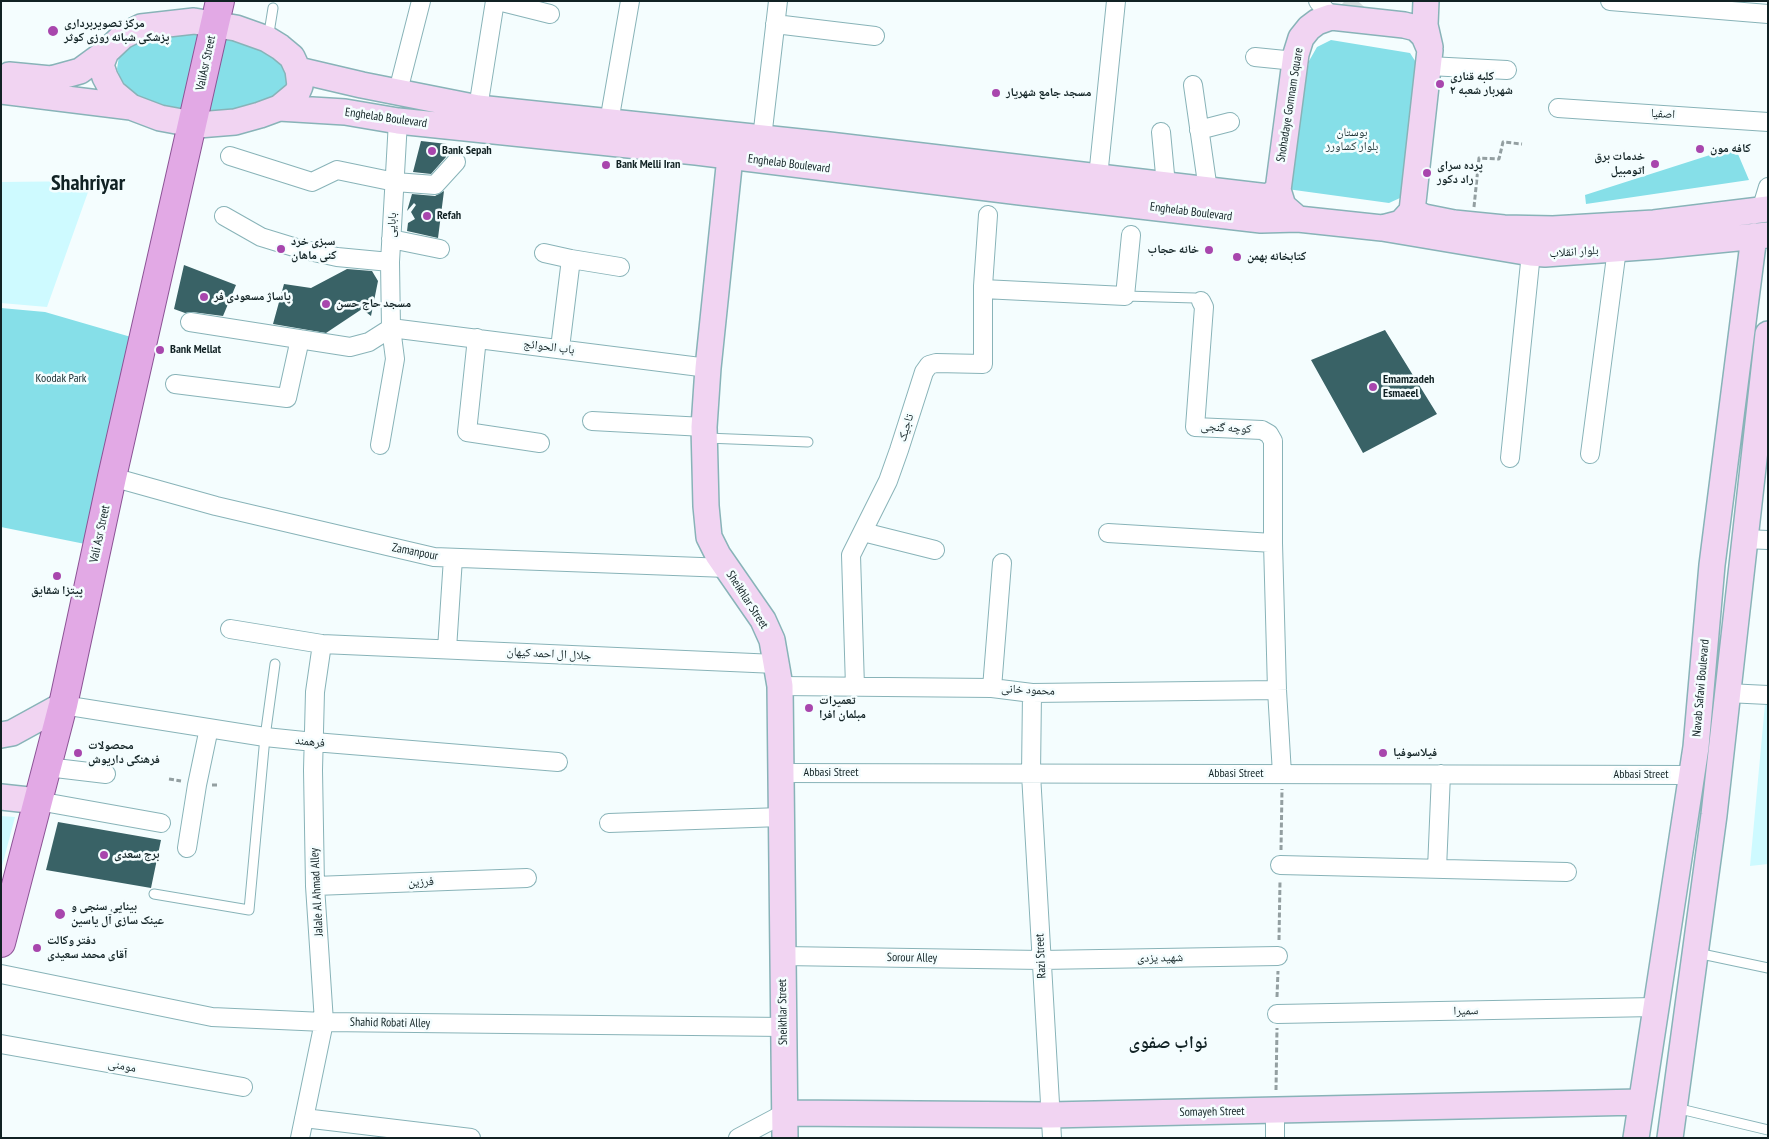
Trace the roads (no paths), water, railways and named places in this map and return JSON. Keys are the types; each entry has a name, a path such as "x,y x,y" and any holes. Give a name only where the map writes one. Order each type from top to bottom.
{"main road":[{"path":"1278,190 1283,206 1298,219 1382,228 1401,223 1412,211 1429,58 1425,25 1426,1"},
{"name":"Shohadaye Gomnam Square","path":"1278,190 1295,60 1301,38 1309,28 1342,8 1416,28 1424,36 1429,58"},
{"path":"1,75 51,79 80,71 106,52 123,36 141,27 194,21 217,12 236,28 268,39 292,57 298,70 300,86 297,93 279,108 234,122 193,124 160,118 132,108 1,91"},
{"name":"ValiAsr Street","path":"193,124 217,12"},
{"path":"106,52 101,65 105,78 113,92 132,108"},
{"name":"Enghelab Boulevard","path":"298,70 478,108 762,138 943,171 1261,220 1298,219"},
{"name":"Enghelab Boulevard","path":"279,108 344,112 398,121 730,156 943,171 1098,177 1268,197 1278,190"},
{"name":"Vali Asr Street","path":"1,943 63,705 112,477 193,124"},
{"name":"Sheikhlar Street","path":"730,156 708,368 705,432 706,506 709,537 718,555 763,620 772,640 778,675 781,773 785,1138"},
{"name":"بلوار انقلاب","path":"1412,211 1424,218 1473,225 1553,230 1654,223 1765,202"},
{"name":"بلوار انقلاب","path":"1382,228 1531,253 1617,249 1761,236"},
{"name":"Navab Safavi Boulevard","path":"1636,1138 1696,743 1712,565 1738,351 1761,236"},
{"path":"1738,351 1749,350 1767,344"},
{"name":"Navab Safavi Boulevard","path":"1670,1138 1713,823 1726,693 1756,539 1767,344"},
{"path":"1,735 12,733 63,705"},
{"path":"1,798 38,800"},
{"name":"Somayeh Street","path":"785,1113 1051,1126 1275,1110 1640,1102"}],"street":[{"path":"398,91 421,1"},
{"path":"478,108 495,1"},
{"path":"498,1 550,14"},
{"path":"609,122 630,1"},
{"path":"762,138 778,1"},
{"path":"1098,177 1116,1"},
{"path":"1610,1 1768,14"},
{"path":"775,24 875,36"},
{"path":"1255,57 1295,60"},
{"path":"1429,58 1507,70"},
{"path":"1193,85 1208,190"},
{"name":"اصفیا","path":"1558,108 1768,122"},
{"name":"بابایی","path":"380,445 395,359 390,328 390,262 398,121"},
{"path":"1199,130 1230,122"},
{"path":"1161,132 1166,185"},
{"path":"230,156 312,182 337,170 395,182 435,184 456,162"},
{"name":"تاجیک","path":"855,687 852,555 888,481 924,372 929,365 936,363 983,364 983,289 988,215"},
{"path":"224,216 260,237 300,249 337,257 390,262"},
{"path":"983,289 1125,296 1131,235"},
{"path":"391,239 440,250"},
{"path":"1590,454 1617,249"},
{"path":"544,253 570,259 620,266"},
{"path":"1510,458 1531,253"},
{"path":"560,348 570,259"},
{"name":"کوچه گنجی","path":"1201,301 1204,307 1195,427 1262,430 1270,434 1273,441 1273,543 1277,690 1282,774"},
{"path":"190,322 350,347 369,342 390,328"},
{"name":"باب الحوائج","path":"390,328 708,368"},
{"path":"477,338 467,432 540,443"},
{"path":"175,384 287,398 300,339"},
{"path":"592,421 705,432"},
{"name":"Zamanpour","path":"112,477 216,506 434,557 727,568"},
{"path":"863,532 934,550"},
{"path":"1108,533 1273,543"},
{"path":"447,649 453,558"},
{"path":"992,688 1002,563"},
{"name":"جلال ال احمد کیهان","path":"230,629 322,644 447,649 778,675"},
{"name":"Jalale Al Ahmad Alley","path":"300,1138 324,1022 315,886 314,742 315,692 322,644"},
{"name":"محمود خانی","path":"778,675 855,687 992,688 1032,693 1277,690"},
{"name":"Razi Street","path":"1032,693 1031,774 1051,1126"},
{"path":"1726,693 1768,695"},
{"name":"فرهمند","path":"63,705 265,737 558,762"},
{"path":"187,848 197,785 209,728"},
{"path":"47,767 106,774"},
{"name":"Abbasi Street","path":"781,773 1691,775"},
{"path":"1438,869 1441,774"},
{"path":"38,800 161,824"},
{"path":"609,824 781,816"},
{"path":"1280,865 1567,872"},
{"name":"فرزین","path":"315,886 527,878"},
{"name":"Sorour Alley","path":"783,956 1042,960"},
{"name":"شهید یزدی","path":"1042,960 1278,956"},
{"name":"Shahid Robati Alley","path":"1,974 212,1017 324,1022 784,1027"},
{"name":"سمیرا","path":"1277,1014 1655,1007"},
{"name":"مومنی","path":"1,1044 243,1087"},
{"path":"1275,1110 1275,1138"},
{"path":"738,1138 785,1113"},
{"path":"304,1118 471,1138"}],"lane":[{"path":"268,39 274,8"},
{"name":"کوچه گنجی","path":"1125,296 1194,298 1201,301"},
{"path":"705,432 808,442"},
{"path":"154,894 249,910 265,737 275,664"},
{"path":"1695,953 1768,968"},
{"path":"1674,1108 1768,1130"}],"tunnel":[{"path":"1348,16 1360,3"}],"place":[{"name":"مرکز تصویربرداری پزشکی شبانه روزی کوثر","path":"53,31"},
{"name":"کلبه قناری شهربار شعبه ۲","path":"1440,84"},
{"name":"مسجد جامع شهریار","path":"996,93"},
{"name":"کافه مون","path":"1700,149"},
{"name":"Bank Sepah","path":"432,151"},
{"name":"خدمات برق اتومبیل","path":"1655,164"},
{"name":"Bank Melli Iran","path":"606,165"},
{"name":"پرده سرای راد دکور","path":"1427,173"},
{"name":"Refah","path":"427,216"},
{"name":"سبزی خرد کنی ماهان","path":"281,249"},
{"name":"خانه حجاب","path":"1209,250"},
{"name":"کتابخانه بهمن","path":"1237,257"},
{"name":"پاساژ مسعودی فر","path":"204,297"},
{"name":"مسجد حاج حسن","path":"326,304"},
{"name":"Bank Mellat","path":"160,350"},
{"name":"Emamzadeh Esmaeel","path":"1373,387"},
{"name":"پیتزا شقایق","path":"57,576"},
{"name":"تعمیرات مبلمان افرا","path":"809,708"},
{"name":"محصولات فرهنگی داریوش","path":"78,753"},
{"name":"فیلاسوفیا","path":"1383,753"},
{"name":"برج سعدی","path":"104,855"},
{"name":"بینایی سنجی و عینک سازی آل یاسین","path":"60,914"},
{"name":"دفتر وکالت آقای محمد سعیدی","path":"37,948"}],"district":[{"name":"Shahriyar","path":"88,184"},
{"name":"نواب صفوی","path":"1168,1043"}],"park label":[{"name":"بوستان بلوار کشاورز","path":"1352,140"},
{"name":"Koodak Park","path":"61,379"}]}
